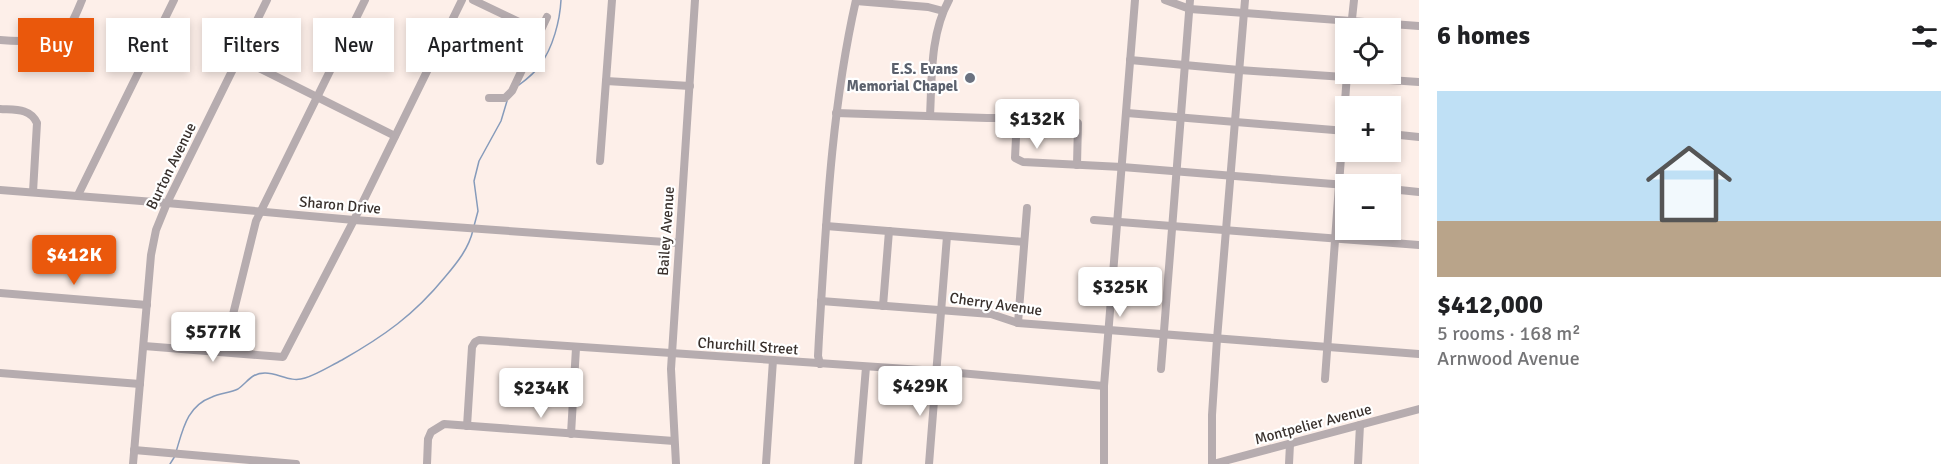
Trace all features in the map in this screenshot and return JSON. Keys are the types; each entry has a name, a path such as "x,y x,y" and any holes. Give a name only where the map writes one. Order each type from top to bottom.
{"street":[{"path":"0,40 16,42 48,38 58,34 71,23 82,0"},
{"path":"78,195 174,0"},
{"name":"Burton Avenue","path":"258,18 267,0"},
{"path":"224,351 256,221 365,0"},
{"path":"144,346 284,357 462,0"},
{"path":"472,0 510,18"},
{"path":"600,161 612,0"},
{"name":"Bailey Avenue","path":"676,464 671,369 695,0"},
{"path":"820,364 818,356 821,301 836,113 848,31 856,0 928,7 943,11"},
{"path":"930,116 936,38 943,11 949,0"},
{"path":"1104,464 1104,386 1135,0"},
{"path":"1165,0 1244,13 1335,23"},
{"path":"1213,464 1212,415 1217,339 1245,0"},
{"path":"1352,18 1354,0"},
{"path":"1161,369 1190,4"},
{"path":"545,21 547,17"},
{"path":"1401,26 1419,26"},
{"path":"1130,60 1239,70 1335,74"},
{"name":"Burton Avenue","path":"133,464 153,241 167,202 232,72"},
{"path":"267,72 395,135"},
{"path":"489,98 505,98 512,91 521,72"},
{"path":"1401,80 1419,82"},
{"path":"606,81 690,86"},
{"path":"0,109 30,113 38,123 33,192"},
{"path":"836,113 1070,118 1078,123 1077,165"},
{"path":"1126,113 1335,130"},
{"path":"1017,117 1015,152 1017,161 1335,184"},
{"path":"1401,135 1419,137"},
{"name":"Sharon Drive","path":"0,190 167,202 354,220 679,243"},
{"path":"1401,190 1419,192"},
{"path":"1018,323 1028,208"},
{"path":"1094,220 1419,245"},
{"path":"826,226 1024,242"},
{"path":"882,306 889,231"},
{"path":"1325,380 1335,231"},
{"path":"929,464 947,236"},
{"path":"0,293 147,305"},
{"name":"Cherry Avenue","path":"821,301 991,314 1018,323 1419,354"},
{"name":"Churchill Street","path":"467,426 471,347 479,340 937,371 1104,386"},
{"path":"571,434 576,348"},
{"path":"766,464 773,360"},
{"path":"858,464 866,367"},
{"path":"0,373 140,384"},
{"name":"Montpelier Avenue","path":"1213,464 1224,463 1419,409"},
{"path":"1358,464 1360,425"},
{"path":"427,464 429,437 431,432 439,426 674,441"},
{"path":"1289,464 1290,444"},
{"path":"134,450 261,463 296,464"}],"waterway":[{"path":"519,85 536,71 549,50 557,25 561,0"},
{"path":"474,226 478,211 474,181 479,161 501,121 507,101"},
{"path":"176,452 187,419 191,412 204,401 238,389 260,373 270,373 289,379 310,376 357,351 398,324 422,303 454,266 466,249 473,230"},
{"path":"170,464 175,456"}],"place":[{"name":"E.S. Evans Memorial Chapel","path":"970,78"}]}
